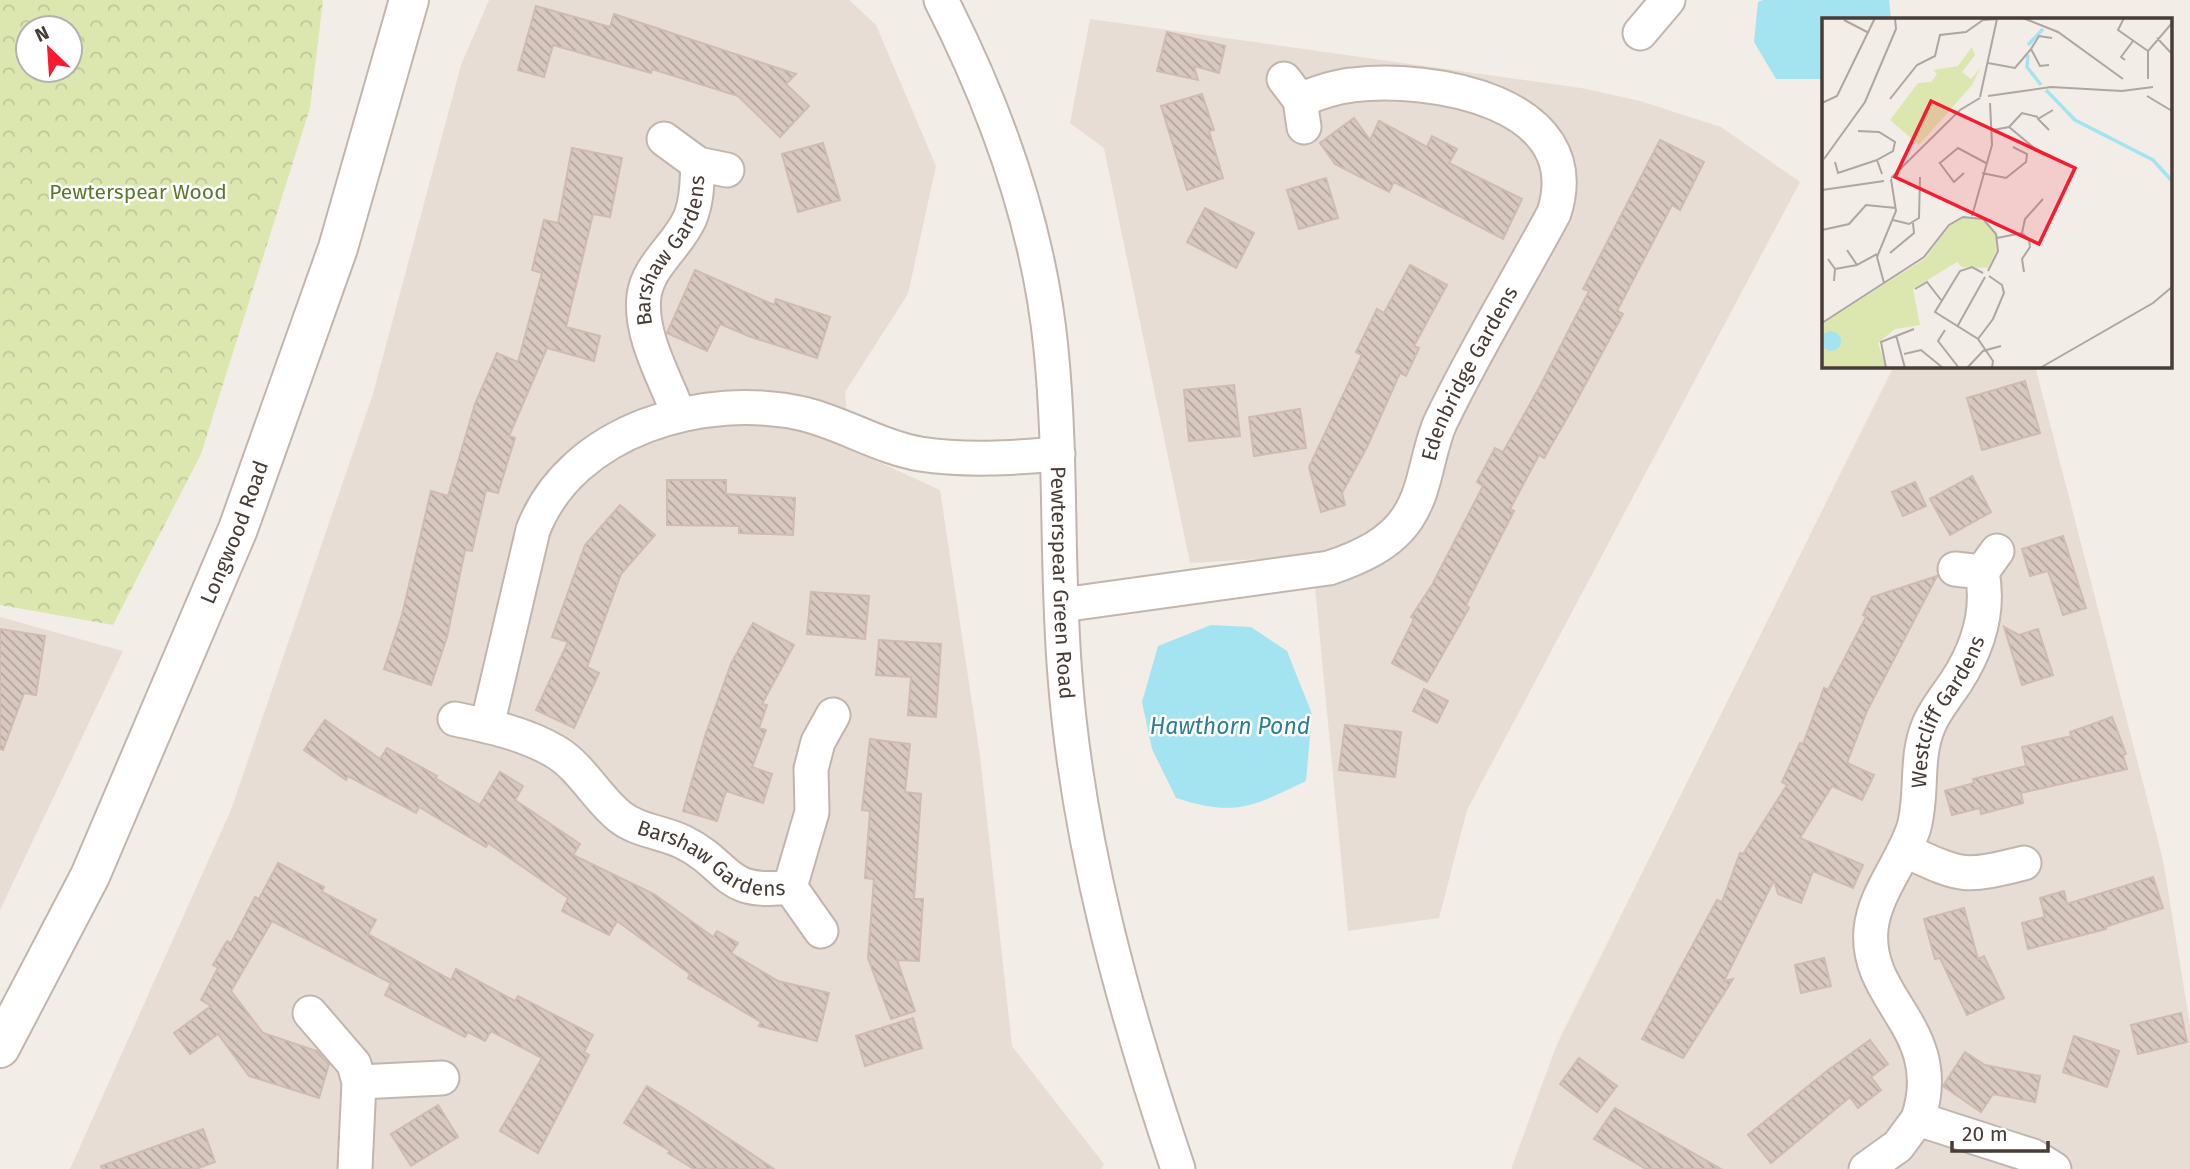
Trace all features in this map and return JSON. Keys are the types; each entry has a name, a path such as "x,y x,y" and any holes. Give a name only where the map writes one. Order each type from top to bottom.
{"street":[{"name":"Longwood Road","path":"1,1045 90,876 238,528 338,248 409,0"},
{"name":"Pewterspear Green Road","path":"943,1 999,127 1023,201 1040,267 1051,349 1058,454 1065,675 1073,752 1110,946 1141,1060 1178,1169"},
{"name":"Edenbridge Gardens","path":"1062,605 1329,568 1350,561 1392,536 1408,517 1419,496 1441,421 1554,213 1559,196 1555,160 1546,139 1531,122 1514,110 1467,94 1418,84 1380,82 1350,85 1296,102"},
{"name":"Barshaw Gardens","path":"664,139 713,167 689,219 649,278 644,297 649,338 679,415"},
{"name":"Barshaw Gardens","path":"837,713 818,743 811,769 811,811 790,887 764,891 747,888 684,842 623,819 559,753 540,743 471,722 543,505 574,467 618,439 679,415 712,409 772,409 842,426 916,453 978,460 1058,454"},
{"name":"Westcliff Gardens","path":"1866,1169 1898,1146 1918,1119 1924,1085 1919,1047 1902,1012 1881,981 1871,950 1871,931 1879,899 1906,851 1920,799 1922,741 1929,723 1968,661 1980,631 1987,594 1978,564"},
{"path":"1906,851 1952,872 1967,875 2024,863"},
{"path":"790,887 821,930"},
{"path":"310,1013 354,1064 359,1082 355,1169"},
{"path":"359,1082 442,1077"},
{"path":"1918,1119 2034,1156 2054,1169"}],"shaded area":[{"path":"489,0 849,0 876,25 936,166 908,294 845,392 850,449 940,490 980,756 1012,1046 1104,1164 1101,1169 70,1169 231,810 373,394 461,65"},
{"path":"1090,19 1581,88 1640,101 1721,127 1800,182 1467,810 1439,918 1348,931 1312,556 1190,563 1104,148 1070,123"},
{"path":"1893,368 2036,368 2163,860 2190,1025 2190,1169 1511,1169 1557,1044"},
{"path":"0,617 123,651 0,910"}],"green space":[{"name":"Pewterspear Wood","path":"0,0 323,0 310,108 201,454 113,625 0,605"}],"water":[{"path":"1889,0 1891,18 1822,18 1822,79 1776,79 1754,42 1758,2"},
{"name":"Hawthorn Pond","path":"1211,625 1251,627 1287,651 1312,714 1306,781 1257,803 1229,808 1196,804 1176,798 1152,749 1142,702 1158,646"}],"building":[{"path":"536,6 610,27 614,14 796,74 786,84 809,106 780,137 738,96 652,69 651,73 553,45 544,77 518,70"},
{"path":"1167,32 1225,46 1219,73 1194,66 1198,80 1157,71"},
{"path":"1202,94 1214,130 1209,131 1223,178 1187,190 1161,106"},
{"path":"1354,118 1370,140 1379,121 1427,147 1432,136 1457,149 1449,163 1522,199 1503,239 1394,182 1389,192 1335,164 1320,143"},
{"path":"1660,140 1704,162 1680,210 1672,205 1617,311 1623,314 1544,458 1539,455 1510,509 1514,511 1466,605 1469,608 1427,682 1392,663 1414,619 1411,617 1432,585 1483,486 1477,482 1495,448 1503,452 1539,388 1589,291 1583,289"},
{"path":"823,143 840,200 798,212 782,154"},
{"path":"572,148 622,158 610,217 593,214 566,327 600,336 594,361 547,348 509,436 515,438 498,493 486,490 472,551 465,550 447,637 431,685 384,669 402,615 431,491 448,496 475,404 497,353 518,362 542,273 532,270 544,220 558,223"},
{"path":"1326,178 1338,218 1299,229 1287,190"},
{"path":"1205,208 1254,233 1236,268 1187,242"},
{"path":"1410,265 1447,285 1414,346 1419,348 1406,376 1400,373 1367,447 1342,493 1345,505 1321,512 1309,467 1362,355 1356,352 1377,309 1384,313"},
{"path":"695,270 774,305 776,299 830,317 817,358 720,324 707,351 667,333"},
{"path":"2025,381 2040,433 1982,450 1967,398"},
{"path":"1234,385 1240,436 1189,441 1184,390"},
{"path":"1300,409 1306,448 1254,456 1249,417"},
{"path":"1972,476 1991,512 1950,535 1930,499"},
{"path":"667,480 726,480 726,494 795,498 793,535 739,533 739,526 667,525"},
{"path":"1915,482 1926,506 1903,516 1892,492"},
{"path":"620,505 655,535 621,574 587,667 599,673 574,728 536,710 568,642 552,637 585,545"},
{"path":"2063,536 2086,608 2063,615 2048,571 2030,576 2022,549"},
{"path":"1937,576 1867,711 1847,763 1874,775 1862,800 1832,786 1800,838 1863,865 1853,888 1813,871 1801,903 1778,894 1774,880 1724,981 1733,979 1683,1058 1642,1039 1717,900 1722,902 1740,853 1743,854 1787,785 1782,782 1800,743 1803,744 1824,688 1828,690 1866,617 1863,615 1872,597"},
{"path":"811,592 869,596 865,639 807,634"},
{"path":"753,623 794,645 762,704 767,705 759,728 766,730 752,767 772,774 763,803 726,791 717,821 683,811 706,733 731,664"},
{"path":"2004,627 2019,635 2038,629 2053,675 2022,685"},
{"path":"0,629 45,636 36,695 24,693 3,750 0,749"},
{"path":"879,640 941,644 936,717 908,715 911,677 876,675"},
{"path":"1424,689 1448,701 1437,723 1413,711"},
{"path":"2112,717 2126,754 2123,755 2127,769 2021,793 2023,803 1981,814 1980,808 1952,815 1945,791 1974,783 1973,779 2026,766 2022,747 2072,736 2070,732"},
{"path":"325,720 380,759 387,748 437,776 435,778 480,805 500,772 523,786 515,800 580,844 573,855 654,894 713,937 717,931 738,943 731,953 778,981 829,993 817,1041 759,1026 761,1022 688,978 690,974 617,921 609,935 562,911 568,898 488,843 486,847 419,807 416,813 348,776 346,780 304,750"},
{"path":"1345,725 1401,732 1395,777 1339,770"},
{"path":"870,739 910,744 905,792 921,794 914,899 923,899 919,961 897,960 915,1011 891,1019 868,958 874,879 865,878 870,811 862,810"},
{"path":"278,863 324,887 322,892 376,920 368,934 451,980 456,969 515,1001 518,996 593,1035 584,1052 589,1055 538,1153 500,1131 542,1058 491,1031 485,1041 468,1032 465,1037 385,995 391,983 272,921 231,991 263,1033 317,1051 329,1064 319,1098 249,1076 218,1034 190,1054 174,1033 211,1006 201,1000 218,968 213,965 227,941 231,943 255,897 259,899"},
{"path":"2153,877 2163,908 2105,927 2106,929 2028,949 2022,923 2045,917 2040,898 2064,891 2067,904"},
{"path":"1964,908 1978,959 1984,956 2004,998 1967,1015 1940,958 1935,959 1924,919"},
{"path":"1824,958 1831,986 1801,993 1795,965"},
{"path":"2181,1013 2187,1042 2138,1054 2131,1025"},
{"path":"913,1018 922,1048 865,1066 856,1036"},
{"path":"2074,1036 2119,1051 2107,1087 2063,1072"},
{"path":"1870,1040 1888,1064 1871,1077 1881,1090 1858,1108 1850,1097 1771,1163 1748,1135 1828,1070"},
{"path":"1965,1052 1985,1065 2040,1076 2035,1102 1993,1094 1981,1112 1943,1086"},
{"path":"1579,1058 1617,1086 1597,1112 1560,1084"},
{"path":"647,1086 774,1169 694,1169 668,1153 670,1151 624,1123"},
{"path":"438,1105 458,1137 411,1166 391,1134"},
{"path":"1615,1108 1721,1169 1646,1169 1594,1139"},
{"path":"203,1129 215,1162 196,1169 102,1169 101,1166"}]}
